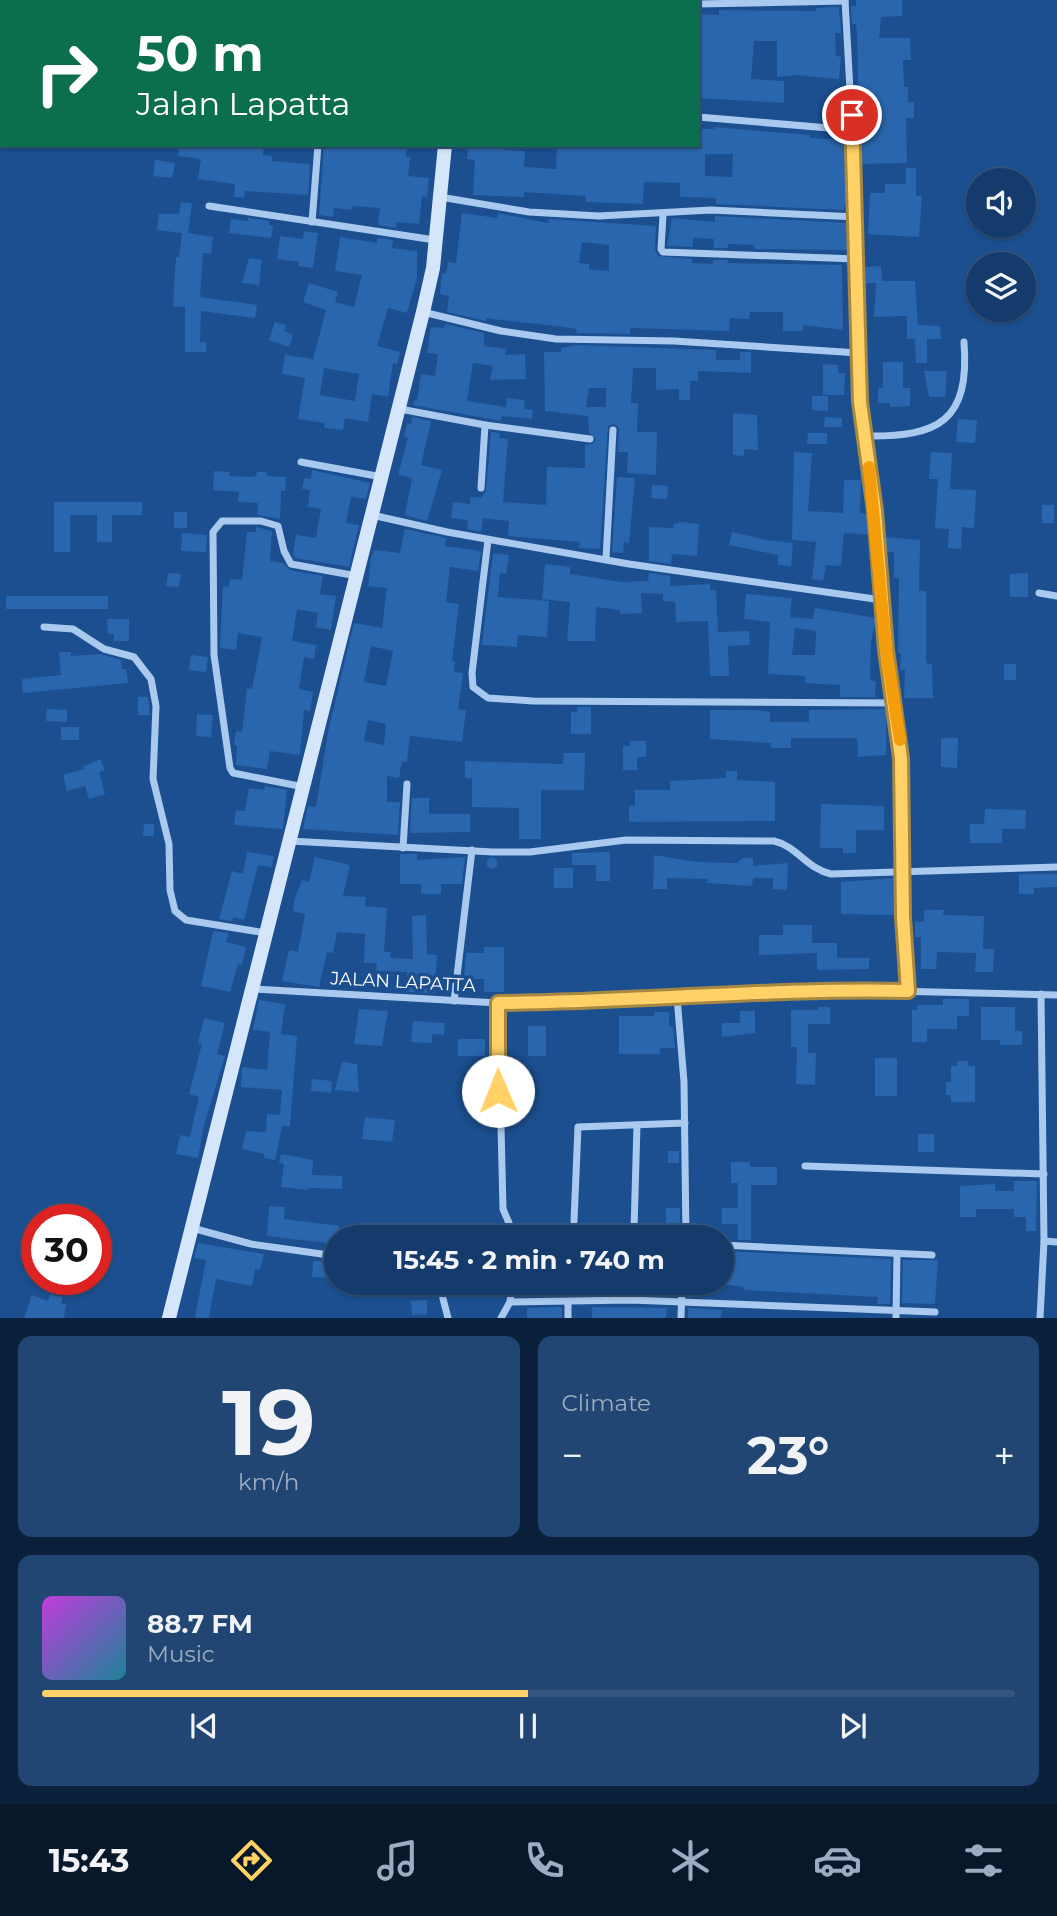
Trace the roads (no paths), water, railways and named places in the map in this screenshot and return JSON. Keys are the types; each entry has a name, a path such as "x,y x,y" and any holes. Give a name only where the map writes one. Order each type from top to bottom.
{"main road":[{"path":"169,1318 424,312 436,240 445,147"}],"street":[{"path":"700,4 845,1 857,217 860,402 866,436 886,650 901,758 908,991"},
{"path":"700,117 853,130"},
{"path":"312,222 318,147"},
{"path":"440,197 529,212 663,215 711,210 857,217"},
{"path":"209,206 436,240"},
{"path":"663,215 663,252 856,259"},
{"path":"424,312 501,331 556,339 674,341 859,353"},
{"path":"866,436 912,435 928,432 939,423 963,391 966,370 964,342"},
{"path":"400,409 485,425 590,439"},
{"path":"481,488 485,425"},
{"path":"606,559 613,430"},
{"path":"301,462 382,477"},
{"path":"372,515 488,540 882,600"},
{"path":"304,787 233,773 228,763 214,655 213,532 222,521 270,523 278,526 284,551 291,564 357,576"},
{"path":"488,540 472,673 474,687 488,698 533,701 895,703"},
{"path":"1039,593 1057,596"},
{"path":"44,627 73,629 104,649 134,657 151,679 156,706 153,779 169,844 170,890 174,911 186,920 267,933"},
{"path":"403,848 407,785"},
{"path":"290,841 530,852 626,840 774,841 784,843 820,872 831,874 1057,867"},
{"path":"454,1001 472,850"},
{"name":"JALAN LAPATTA","path":"251,989 498,1003 796,991 1057,995"},
{"path":"1040,1318 1044,1241 1044,1174 1040,1116 1041,995"},
{"path":"677,997 682,1031 686,1225"},
{"path":"498,1003 503,1209 510,1225"},
{"path":"574,1221 578,1127 685,1124"},
{"path":"634,1225 637,1125"},
{"path":"804,1166 1044,1174"},
{"path":"192,1227 251,1244 324,1253"},
{"path":"1044,1241 1057,1242"},
{"path":"734,1246 932,1255"},
{"path":"896,1314 897,1254"},
{"path":"442,1295 448,1318"},
{"path":"501,1318 511,1295"},
{"path":"680,1295 681,1318"},
{"path":"510,1302 631,1300 896,1314 935,1312"},
{"path":"568,1303 568,1318"}]}
